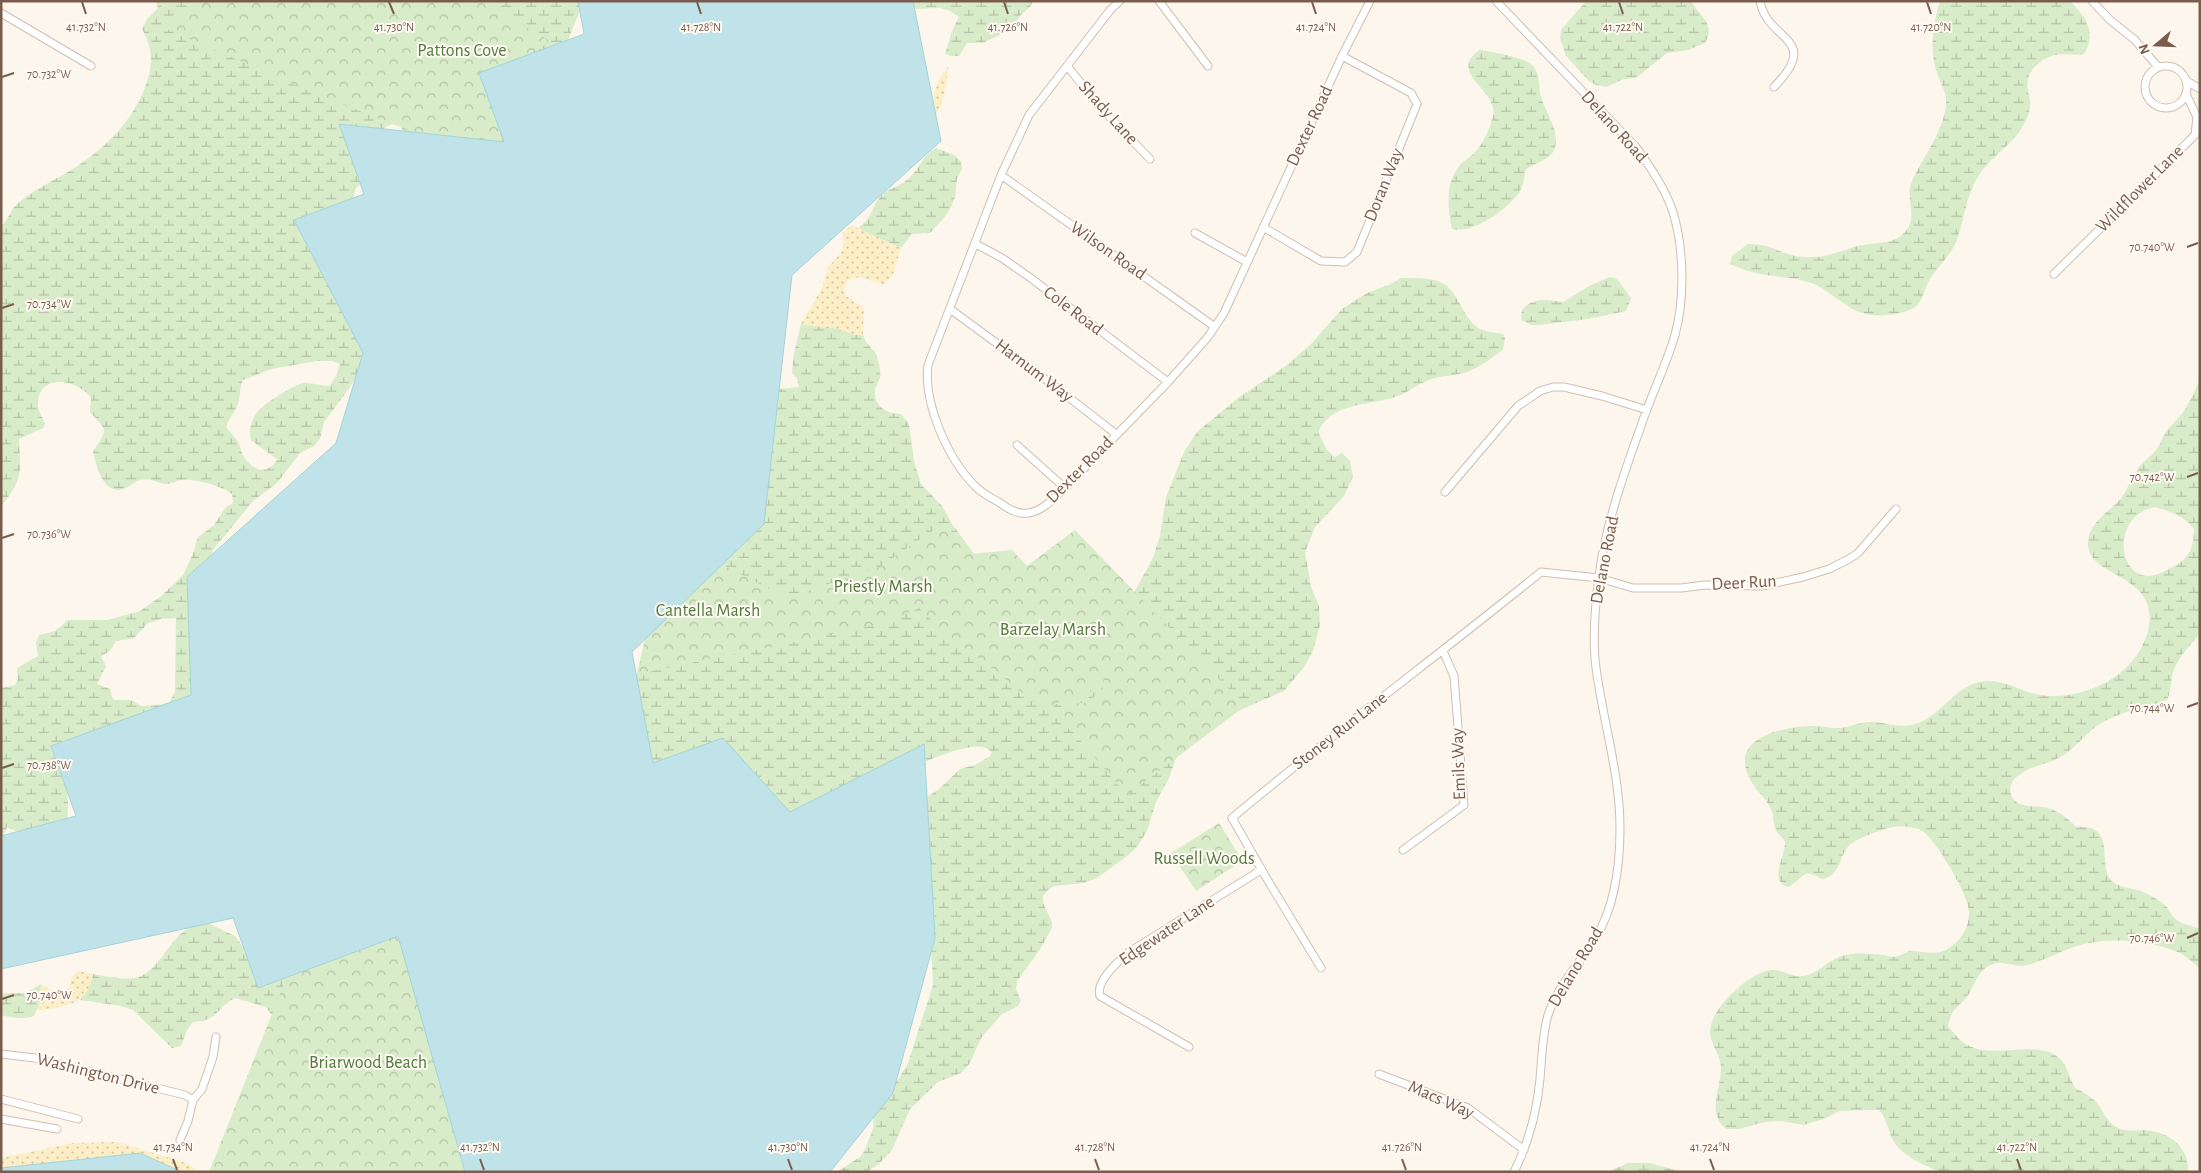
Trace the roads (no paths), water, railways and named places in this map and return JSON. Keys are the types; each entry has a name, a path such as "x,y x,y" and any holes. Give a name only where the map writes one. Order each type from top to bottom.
{"street":[{"name":"Dexter Road","path":"1120,1 1111,9 1029,115 1001,175 928,365 929,392 935,418 950,452 975,486 1015,512 1028,513 1039,510 1065,488 1168,382 1215,327 1233,296 1342,56 1370,1"},
{"path":"1159,1 1208,66"},
{"name":"Delano Road","path":"1496,1 1636,147 1658,181 1673,212 1680,261 1679,318 1606,534 1595,611 1596,666 1619,812 1618,866 1612,896 1601,926 1588,949 1561,987 1548,1017 1544,1034 1536,1108 1524,1150 1514,1172"},
{"path":"1760,1 1766,16 1792,46 1794,59 1787,74 1774,87"},
{"path":"2092,1 2110,20 2135,40 2158,67"},
{"path":"1,13 91,66"},
{"name":"Doran Way","path":"1263,227 1321,261 1345,262 1358,252 1417,104 1411,93 1342,56"},
{"path":"2174,66 2184,74 2187,81 2186,94 2183,100 2172,107 2161,107 2153,104 2146,92 2145,84 2151,72 2158,67 2174,66"},
{"name":"Shady Lane","path":"1068,67 1099,106 1150,159"},
{"path":"2187,81 2200,89"},
{"name":"Wildflower Lane","path":"2054,274 2195,135 2197,117 2186,94"},
{"name":"Wilson Road","path":"1001,175 1215,327"},
{"path":"1194,233 1247,262"},
{"name":"Cole Road","path":"976,244 1002,258 1168,382"},
{"name":"Harnum Way","path":"950,309 1116,434"},
{"path":"1445,492 1518,406 1540,391 1553,387 1564,387 1647,410"},
{"path":"1017,446 1065,488"},
{"name":"Deer Run","path":"1599,578 1633,588 1649,588 1705,585 1762,586 1803,577 1829,569 1858,553 1896,509"},
{"name":"Stoney Run Lane","path":"1321,968 1261,870 1232,818 1292,768 1541,572 1599,578"},
{"name":"Emils Way","path":"1403,850 1464,806 1454,676 1443,651"},
{"name":"Edgewater Lane","path":"1189,1047 1100,996 1098,991 1114,967 1129,952 1261,870"},
{"path":"180,1140 188,1121 193,1100 202,1089 213,1057 216,1037"},
{"name":"Washington Drive","path":"1,1054 35,1058 185,1095 193,1100"},
{"name":"Macs Way","path":"1379,1074 1468,1108 1524,1150"},
{"path":"1,1099 78,1118"},
{"path":"1,1119 57,1129"}],"water":[{"path":"578,1 913,1 941,141 792,275 764,524 632,652 653,763 723,738 790,812 924,744 935,938 893,1093 830,1172 465,1172 398,936 258,988 233,918 1,969 1,836 76,816 51,746 191,695 187,577 336,443 363,353 294,220 364,194 339,124 504,142 479,73 584,34"},
{"path":"140,1153 182,1172 1,1172 1,1168"}],"park label":[{"name":"Pattons Cove","path":"462,51"},
{"name":"Priestly Marsh","path":"883,587"},
{"name":"Cantella Marsh","path":"708,611"},
{"name":"Barzelay Marsh","path":"1053,630"},
{"name":"Russell Woods","path":"1204,859"},
{"name":"Briarwood Beach","path":"368,1063"}]}
